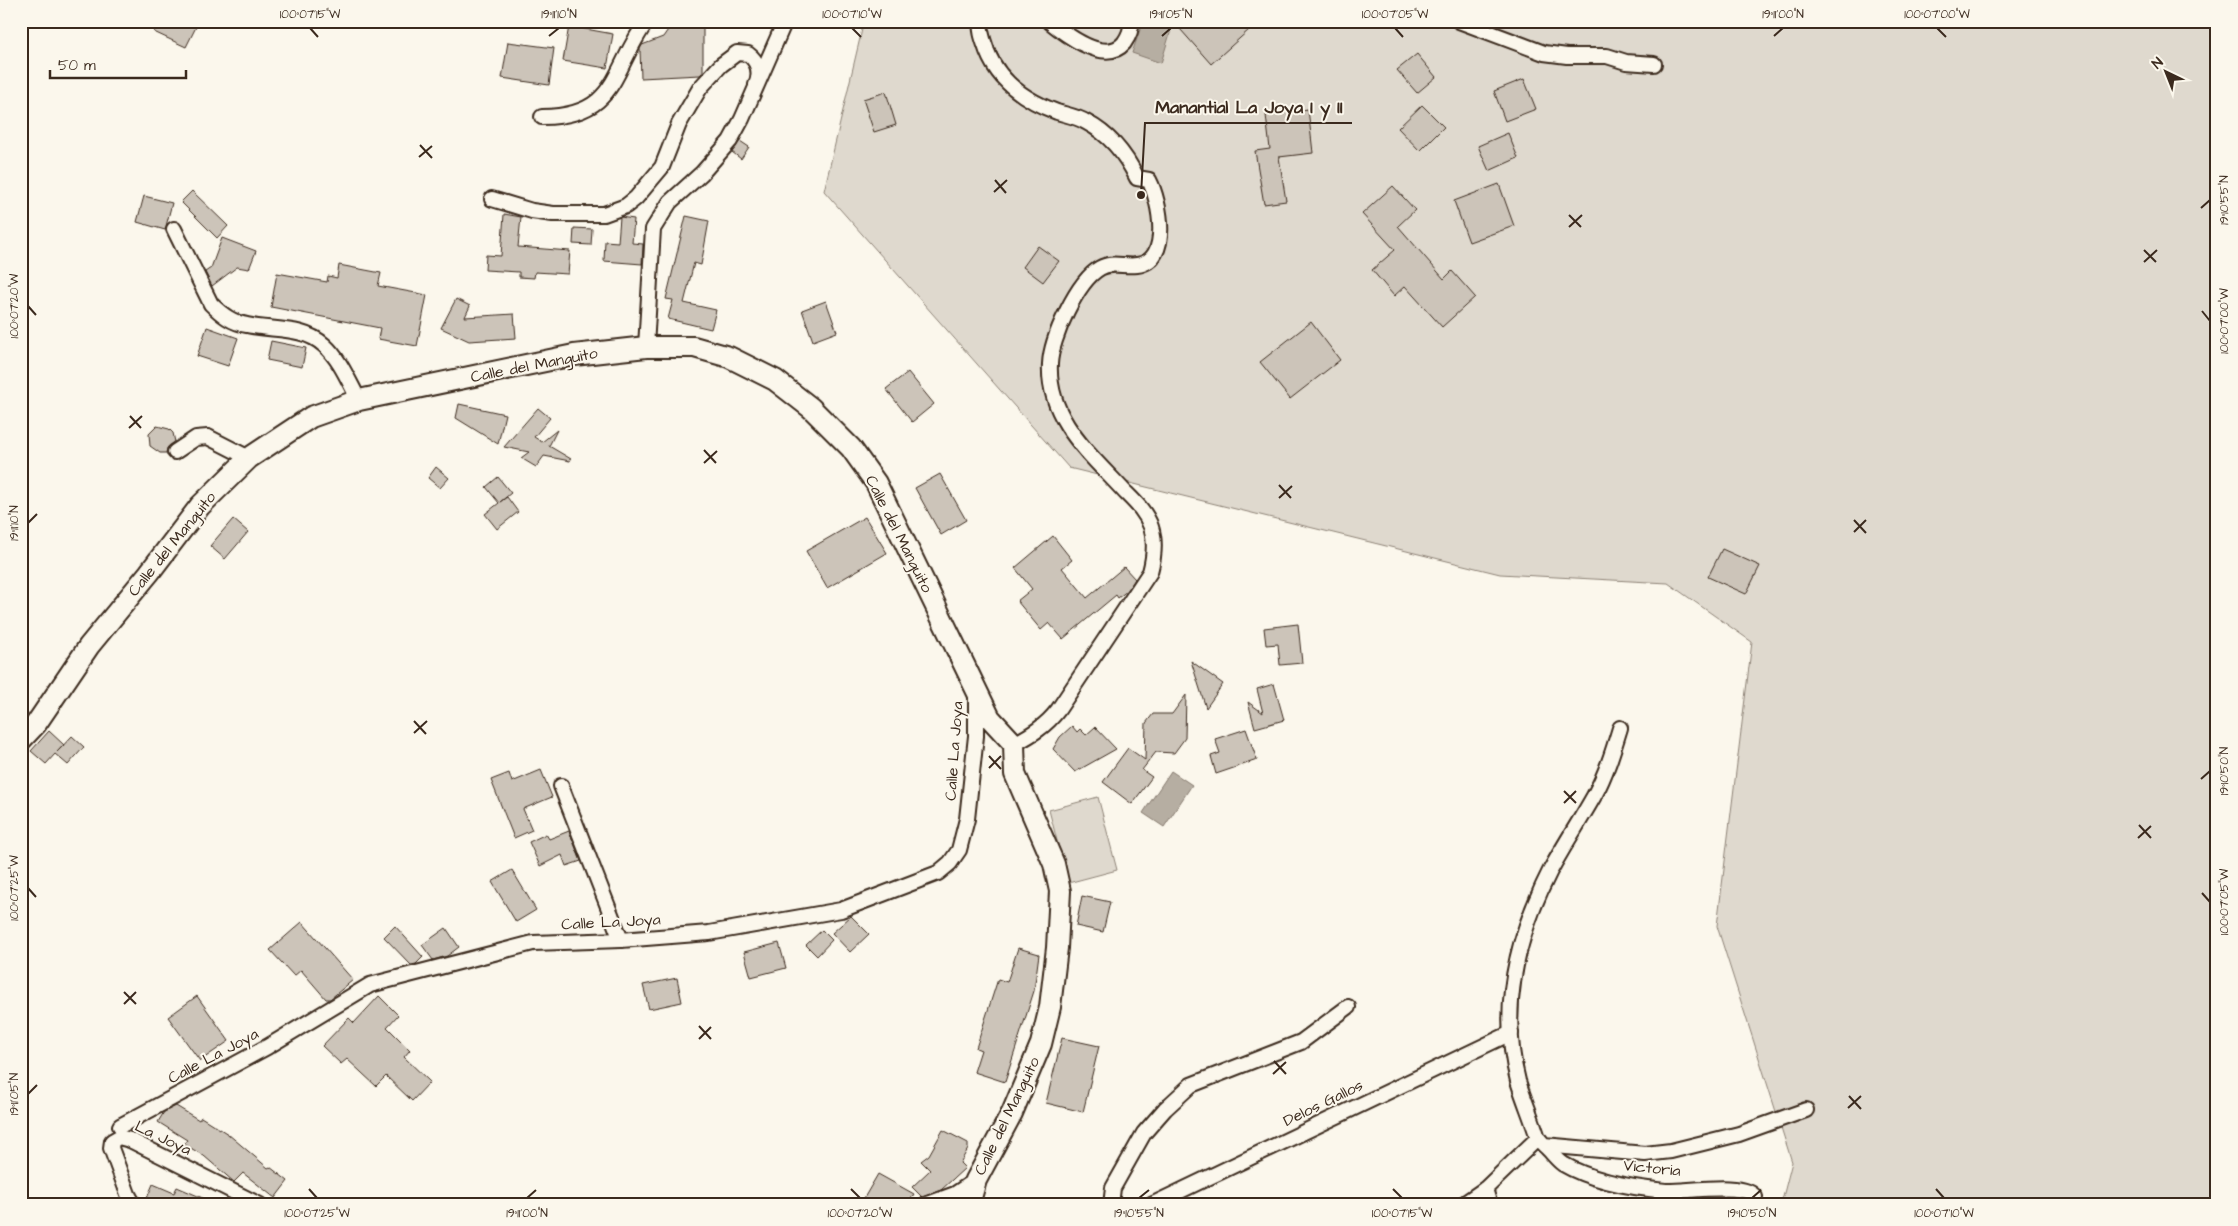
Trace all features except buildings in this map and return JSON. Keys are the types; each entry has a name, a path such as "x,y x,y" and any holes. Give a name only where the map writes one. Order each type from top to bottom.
{"main road":[{"name":"Calle del Manguito","path":"21,740 36,724 89,646 149,574 200,506 250,458 310,417 359,400 574,355 646,346 694,347 729,357 775,380 811,408 851,448 876,483 990,718 1014,744 1015,774 1054,864 1060,891 1057,948 1050,1007 1041,1044 1012,1113 976,1180 969,1205"}],"street":[{"path":"542,117 562,116 580,111 604,96 614,83 632,43 647,21"},
{"path":"646,346 653,229 670,202 702,173 730,141 742,119 785,21"},
{"path":"981,21 981,33 990,57 1009,84 1030,100 1086,122 1108,137 1125,156 1137,178 1149,180 1160,222 1158,248 1150,260 1136,266 1109,265 1092,274 1064,316 1051,350 1050,364 1052,394 1063,422 1080,444 1146,516 1154,535 1153,560 1150,572 1049,722 1014,744"},
{"path":"1049,21 1078,41 1097,50 1108,51 1114,51 1125,42 1130,31 1131,21"},
{"path":"1460,21 1544,53 1567,56 1607,56 1626,62 1654,64"},
{"path":"492,199 532,211 554,214 604,214 615,212 636,198 659,173 671,148 679,124 691,101 720,65 737,53 748,54 757,65 758,79 756,85"},
{"path":"174,229 211,304 219,312 228,318 246,325 296,331 314,338 331,351 359,400"},
{"path":"175,452 196,438 208,437 250,458"},
{"name":"Calle La Joya","path":"121,1125 267,1047 370,985 533,943 621,940 709,933 841,910 938,873 950,863 959,850 967,819 976,736 976,686"},
{"path":"1541,1142 1518,1081 1511,1033 1512,988 1516,959 1527,920 1550,872 1598,789 1620,728"},
{"path":"561,786 621,940"},
{"path":"1111,1205 1113,1188 1144,1133 1165,1109 1191,1085 1300,1042 1348,1007"},
{"name":"Delos Gallos","path":"1151,1205 1511,1033"},
{"path":"1462,1205 1485,1189 1541,1142 1645,1154 1671,1151 1740,1134 1806,1110"},
{"name":"La Joya","path":"134,1205 111,1148 112,1141 119,1137 130,1140 260,1205"},
{"name":"Victoria","path":"1541,1142 1563,1164 1606,1180 1667,1191 1726,1189 1750,1191 1755,1196 1752,1205"},
{"path":"926,1205 955,1194 976,1180"},
{"path":"1485,1189 1490,1205"}],"shaded area":[{"path":"864,21 2217,21 2217,1205 1777,1205 1783,1197 1792,1162 1717,926 1752,642 1668,583 1500,574 1069,468 824,191"},
{"path":"1143,21 1171,30 1161,63 1132,53"},
{"path":"1171,771 1192,785 1164,827 1143,813"},
{"path":"1098,797 1117,870 1068,883 1049,810"}],"place":[{"name":"Manantial La Joya I y II","path":"1141,195"}]}
